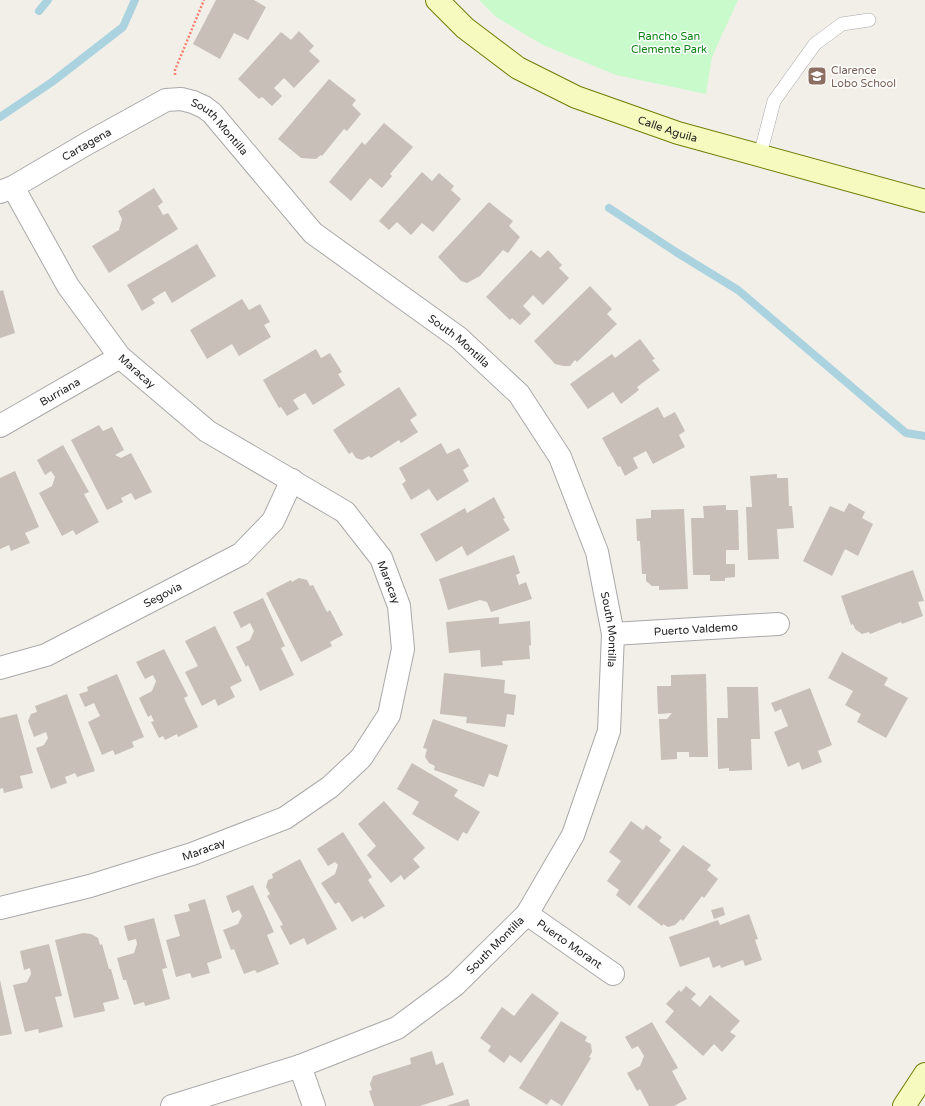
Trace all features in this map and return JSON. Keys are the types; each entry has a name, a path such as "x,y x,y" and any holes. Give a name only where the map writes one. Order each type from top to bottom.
{"street":[{"name":"Calle Aguila","path":"437,0 465,28 518,68 576,97 678,133 925,201"},
{"name":"Cartagena","path":"6,189 153,106 166,100 175,99"},
{"name":"South Montilla","path":"172,1106 300,1066 397,1028 455,985 526,914 573,835 609,731 613,634 597,552 560,457 519,394 459,338 313,233 212,113 204,107 184,100 175,99"},
{"name":"Maracay","path":"0,908 90,886 177,859 285,818 330,787 361,758 389,715 403,649 399,606 381,558 345,512 207,431 120,357 68,286 6,189"},
{"name":"Burriana","path":"0,426 120,357"},
{"name":"Segovia","path":"0,668 46,655 241,554 274,521 292,480"},
{"name":"Puerto Valdemo","path":"613,634 778,624"},
{"name":"Puerto Morant","path":"526,914 613,974"},
{"path":"300,1066 314,1106"},
{"path":"904,1106 925,1074"}],"lane":[{"path":"760,155 774,101 815,44 842,24 869,20"}],"path":[{"path":"175,99 176,70 204,0"}],"green space":[{"name":"Rancho San Clemente Park","path":"479,0 738,0 712,57 706,94 616,75 543,45 496,17"}],"building":[{"path":"216,0 254,0 266,7 248,40 234,33 220,59 193,44"},
{"path":"299,31 314,46 309,51 320,61 294,88 284,78 274,88 282,96 272,106 262,97 259,99 238,79 281,32 291,40"},
{"path":"329,79 356,100 352,105 361,114 347,131 344,129 322,156 321,155 316,159 301,158 278,139"},
{"path":"384,123 413,147 390,174 392,176 382,188 370,178 351,201 329,182 362,142 365,145"},
{"path":"422,172 432,181 439,173 454,186 451,190 461,199 433,232 422,223 411,235 397,222 389,230 379,221"},
{"path":"154,188 163,202 158,206 163,215 168,213 178,229 109,273 92,246 119,230 122,219 118,211"},
{"path":"489,202 513,221 509,226 520,237 508,253 503,250 480,276 467,283 461,281 438,257"},
{"path":"197,244 216,276 172,303 165,291 152,299 155,303 142,311 127,285"},
{"path":"531,250 540,258 548,250 562,265 559,268 569,278 543,305 533,295 523,306 531,314 520,325 512,318 510,320 486,297"},
{"path":"590,286 612,309 607,314 617,324 577,362 575,360 570,366 555,364 534,341"},
{"path":"3,290 15,333 0,338 0,291"},
{"path":"242,299 249,310 260,304 270,322 264,325 271,337 239,356 232,344 207,359 190,330"},
{"path":"640,339 655,359 652,360 660,370 637,387 639,390 621,404 613,392 588,409 570,384 612,354 615,358"},
{"path":"316,349 321,358 330,353 342,372 338,374 345,385 313,405 305,393 293,400 299,409 287,416 281,407 279,408 263,380"},
{"path":"399,387 417,415 410,420 418,432 401,443 399,440 371,458 369,456 362,460 356,458 352,452 349,454 333,430"},
{"path":"658,407 664,418 675,412 685,431 679,435 685,447 653,464 646,451 633,458 638,468 625,476 620,466 618,467 602,438"},
{"path":"99,425 103,431 112,427 124,450 115,455 121,458 131,453 152,492 135,500 131,493 121,498 123,502 107,510 71,440"},
{"path":"441,443 447,454 459,448 469,466 463,470 469,481 437,501 429,489 411,500 402,484 406,481 399,468"},
{"path":"63,445 89,492 84,494 99,522 76,535 73,530 62,536 39,493 52,486 55,477 51,471 45,475 37,460"},
{"path":"15,471 39,527 25,533 30,543 11,551 9,545 0,549 0,478"},
{"path":"777,474 777,478 788,478 789,506 792,506 794,528 777,529 779,559 748,560 746,507 752,507 750,476"},
{"path":"494,497 505,518 503,519 510,530 467,556 462,546 436,562 420,534 465,508 467,513"},
{"path":"849,503 865,512 862,518 873,524 858,556 845,549 832,576 803,561 830,506 844,512"},
{"path":"726,505 726,510 738,510 739,550 726,550 726,564 735,564 735,577 725,578 725,581 710,581 710,575 693,575 691,518 704,518 703,506"},
{"path":"684,509 688,589 659,590 659,586 652,586 646,581 646,574 642,574 640,541 637,541 636,519 651,518 651,510"},
{"path":"514,555 520,573 516,575 519,585 526,582 532,599 491,612 487,602 480,600 448,610 439,579"},
{"path":"913,570 924,601 918,602 923,616 902,624 901,622 870,634 869,632 862,634 855,629 853,624 851,625 841,596"},
{"path":"299,578 307,580 310,586 313,585 327,612 330,610 343,635 330,642 332,646 301,662 266,593 291,580 292,582"},
{"path":"263,598 285,646 281,648 294,675 260,691 248,665 246,667 236,647 250,640 254,631 250,623 241,628 233,612"},
{"path":"499,617 499,624 530,621 530,659 502,661 503,665 481,667 480,650 449,653 446,622"},
{"path":"215,626 242,681 230,687 235,697 218,706 215,699 202,706 185,672 198,666 185,641"},
{"path":"164,649 188,696 184,698 198,727 178,737 177,734 165,740 163,736 159,738 151,722 154,721 151,715 148,717 139,698 152,691 156,681 153,675 145,679 136,662"},
{"path":"842,652 888,678 884,685 908,698 886,738 857,722 861,714 845,705 853,691 828,678"},
{"path":"444,673 505,680 504,693 516,695 514,715 507,714 505,727 466,723 467,717 440,714"},
{"path":"117,674 144,737 132,742 134,747 115,755 113,750 102,755 88,722 100,716 94,703 85,707 79,694 88,691 87,687"},
{"path":"706,674 708,757 689,757 689,752 677,752 677,759 661,760 659,719 667,719 672,713 658,714 657,686 671,686 671,675"},
{"path":"727,687 758,687 760,739 751,739 752,770 729,771 729,768 718,769 717,718 728,718"},
{"path":"810,688 832,745 818,751 822,762 802,770 799,762 788,767 774,732 788,726 781,709 775,712 771,703"},
{"path":"67,694 95,771 77,777 75,773 65,777 67,783 51,789 36,748 44,745 48,738 46,732 34,737 28,721 31,714 37,712 35,706"},
{"path":"17,714 33,773 20,776 23,788 4,793 3,788 0,789 0,718"},
{"path":"433,719 508,745 498,777 489,774 484,787 434,770 435,766 429,763 425,757 427,749 423,748"},
{"path":"412,763 458,790 454,796 480,812 467,834 463,832 458,841 412,814 419,802 397,789"},
{"path":"384,801 425,848 413,859 420,867 404,880 401,875 391,883 367,855 376,846 358,824"},
{"path":"631,821 643,830 646,825 662,837 659,841 671,850 630,906 616,895 619,890 607,881 621,861 609,852"},
{"path":"343,832 372,877 368,880 385,906 364,919 362,916 352,922 339,902 335,904 321,883 335,874 338,865 335,862 328,866 317,849"},
{"path":"683,845 711,865 707,870 718,879 704,898 702,896 683,921 681,919 675,925 668,927 663,924 662,926 637,907"},
{"path":"300,859 337,929 307,945 304,938 290,945 280,926 283,925 267,896 270,894 266,887 268,880 273,878 272,874"},
{"path":"253,885 274,932 267,935 279,964 257,973 255,970 244,974 234,949 231,950 223,930 238,924 242,916 239,910 232,913 226,896"},
{"path":"205,899 222,958 207,963 210,973 192,978 190,973 176,977 166,940 180,936 174,915 190,911 188,904"},
{"path":"723,907 725,915 714,919 711,910"},
{"path":"749,914 758,939 755,940 762,960 745,966 743,960 721,968 720,965 713,968 709,957 680,967 669,937 718,920 720,925"},
{"path":"154,918 167,968 162,969 170,999 145,1006 144,1002 134,1005 126,980 123,980 117,958 134,953 137,944 136,939 128,941 124,926"},
{"path":"83,933 91,934 98,938 100,945 102,944 109,969 111,969 119,999 103,1003 105,1011 74,1018 55,940"},
{"path":"49,944 62,996 55,997 63,1027 39,1033 38,1029 25,1032 13,985 27,982 31,974 30,968 24,970 20,951"},
{"path":"0,980 12,1034 0,1036"},
{"path":"686,986 696,994 691,999 700,1007 710,995 740,1021 730,1032 736,1036 722,1052 714,1044 703,1056 665,1022 674,1011 666,1004 679,990 681,992"},
{"path":"532,993 559,1013 521,1063 510,1055 504,1063 488,1051 491,1046 480,1038 502,1007 514,1016"},
{"path":"561,1021 587,1037 585,1041 591,1044 592,1052 589,1057 591,1058 562,1106 551,1099 547,1105 519,1088"},
{"path":"652,1022 678,1068 672,1071 687,1099 674,1106 649,1106 640,1089 637,1091 627,1073 640,1066 644,1056 638,1046 632,1049 625,1037"},
{"path":"432,1051 436,1065 443,1062 454,1095 420,1106 374,1106 369,1091 372,1090 370,1084 373,1076 411,1064 410,1058"},
{"path":"468,1099 470,1106 446,1106"}],"waterway":[{"path":"39,11 48,0"},
{"path":"0,117 52,82 123,27 135,0"},
{"path":"609,208 738,290 906,433 925,436"}],"place":[{"name":"Clarence Lobo School","path":"817,76"}]}
